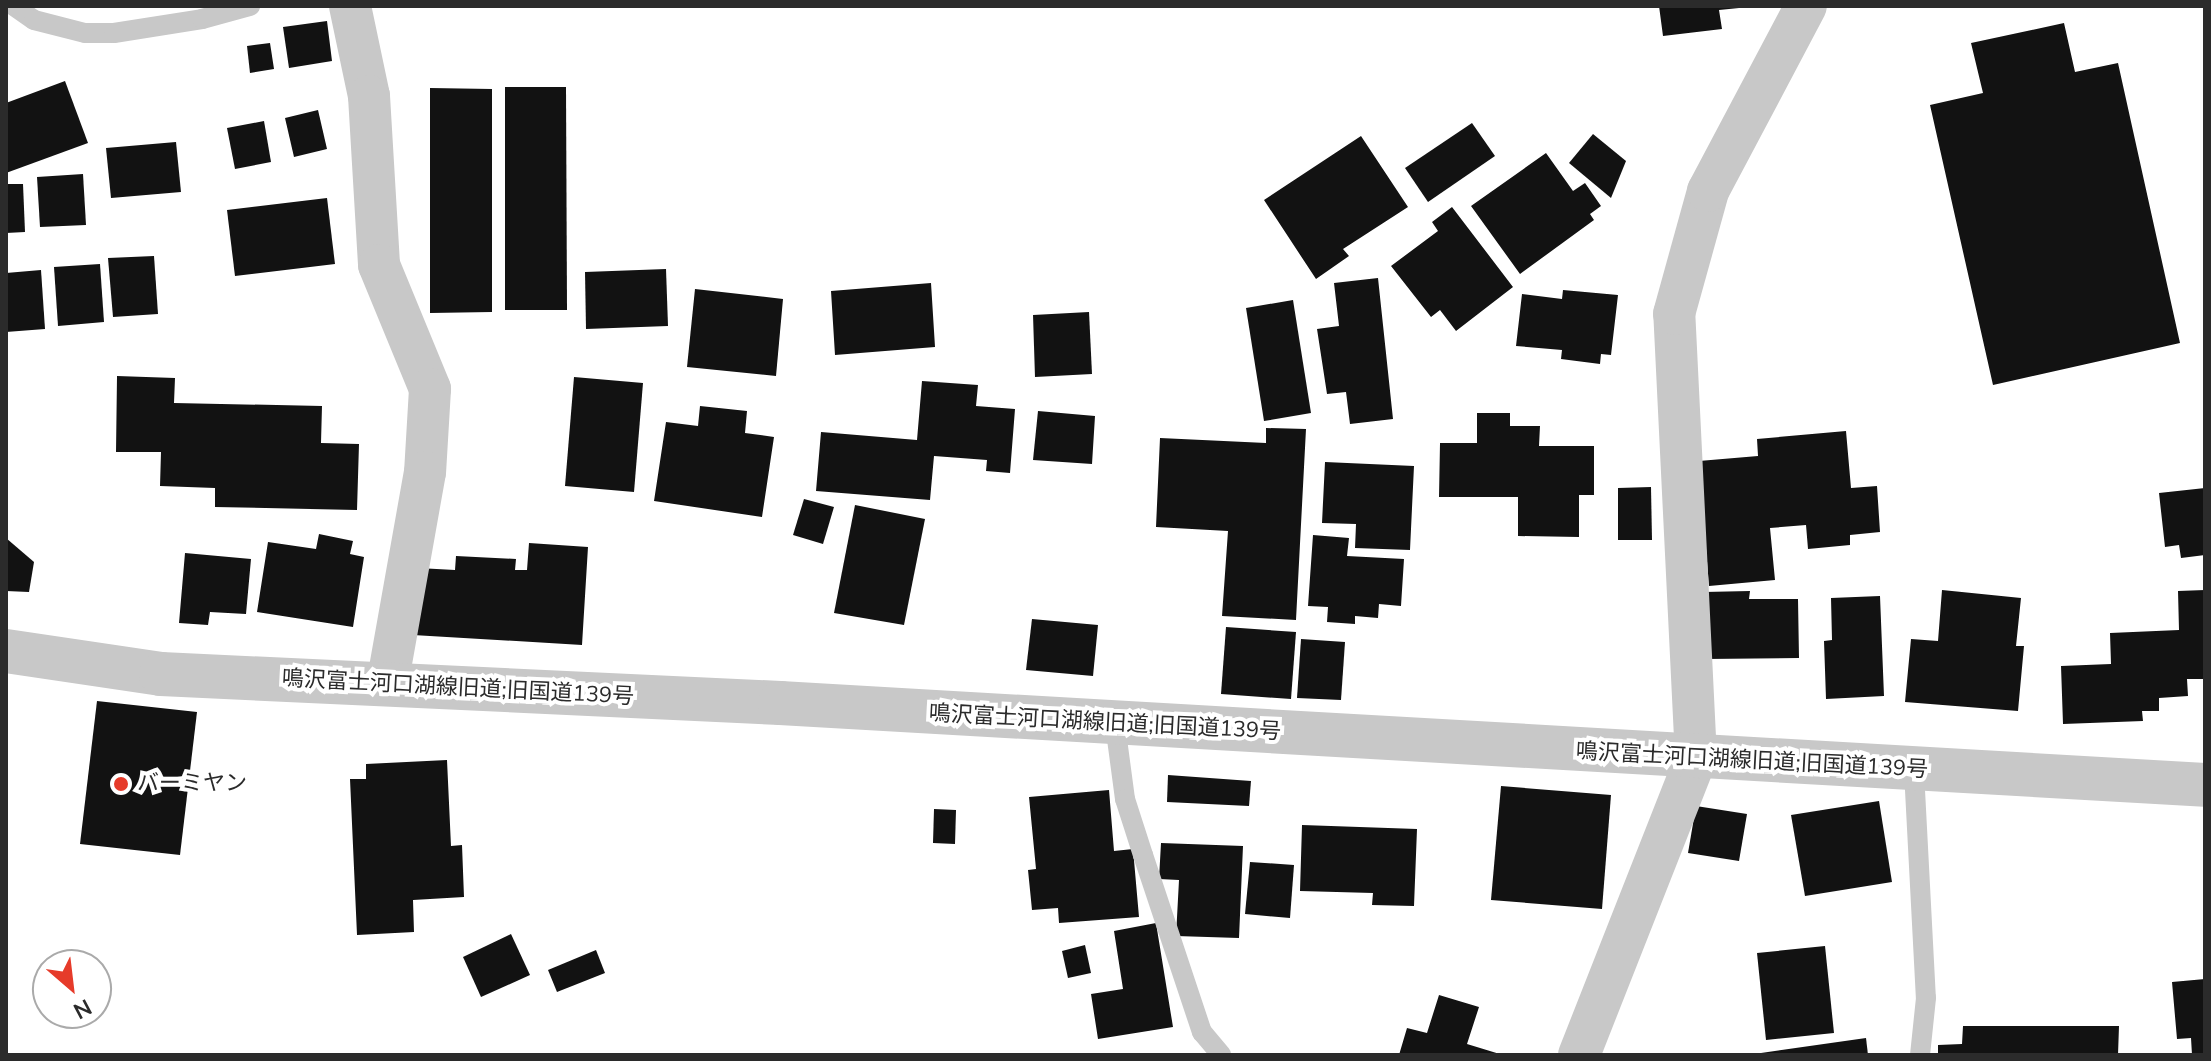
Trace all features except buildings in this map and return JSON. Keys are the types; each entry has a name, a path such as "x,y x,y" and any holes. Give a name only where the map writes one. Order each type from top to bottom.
{"street":[{"path":"350,6 369,96 379,265 430,389 425,472 387,685"},
{"path":"1579,1055 1696,758 1674,314 1708,191 1806,6"},
{"name":"鳴沢富士河口湖線旧道;旧国道139号","path":"6,651 161,674 2205,785"}],"lane":[{"path":"14,6 34,20 85,33 114,33 202,19 250,6"},
{"path":"1115,724 1125,799 1202,1032 1221,1055"},
{"path":"1914,771 1926,998 1920,1055"}],"place":[{"name":"バーミヤン","path":"121,784"}]}
